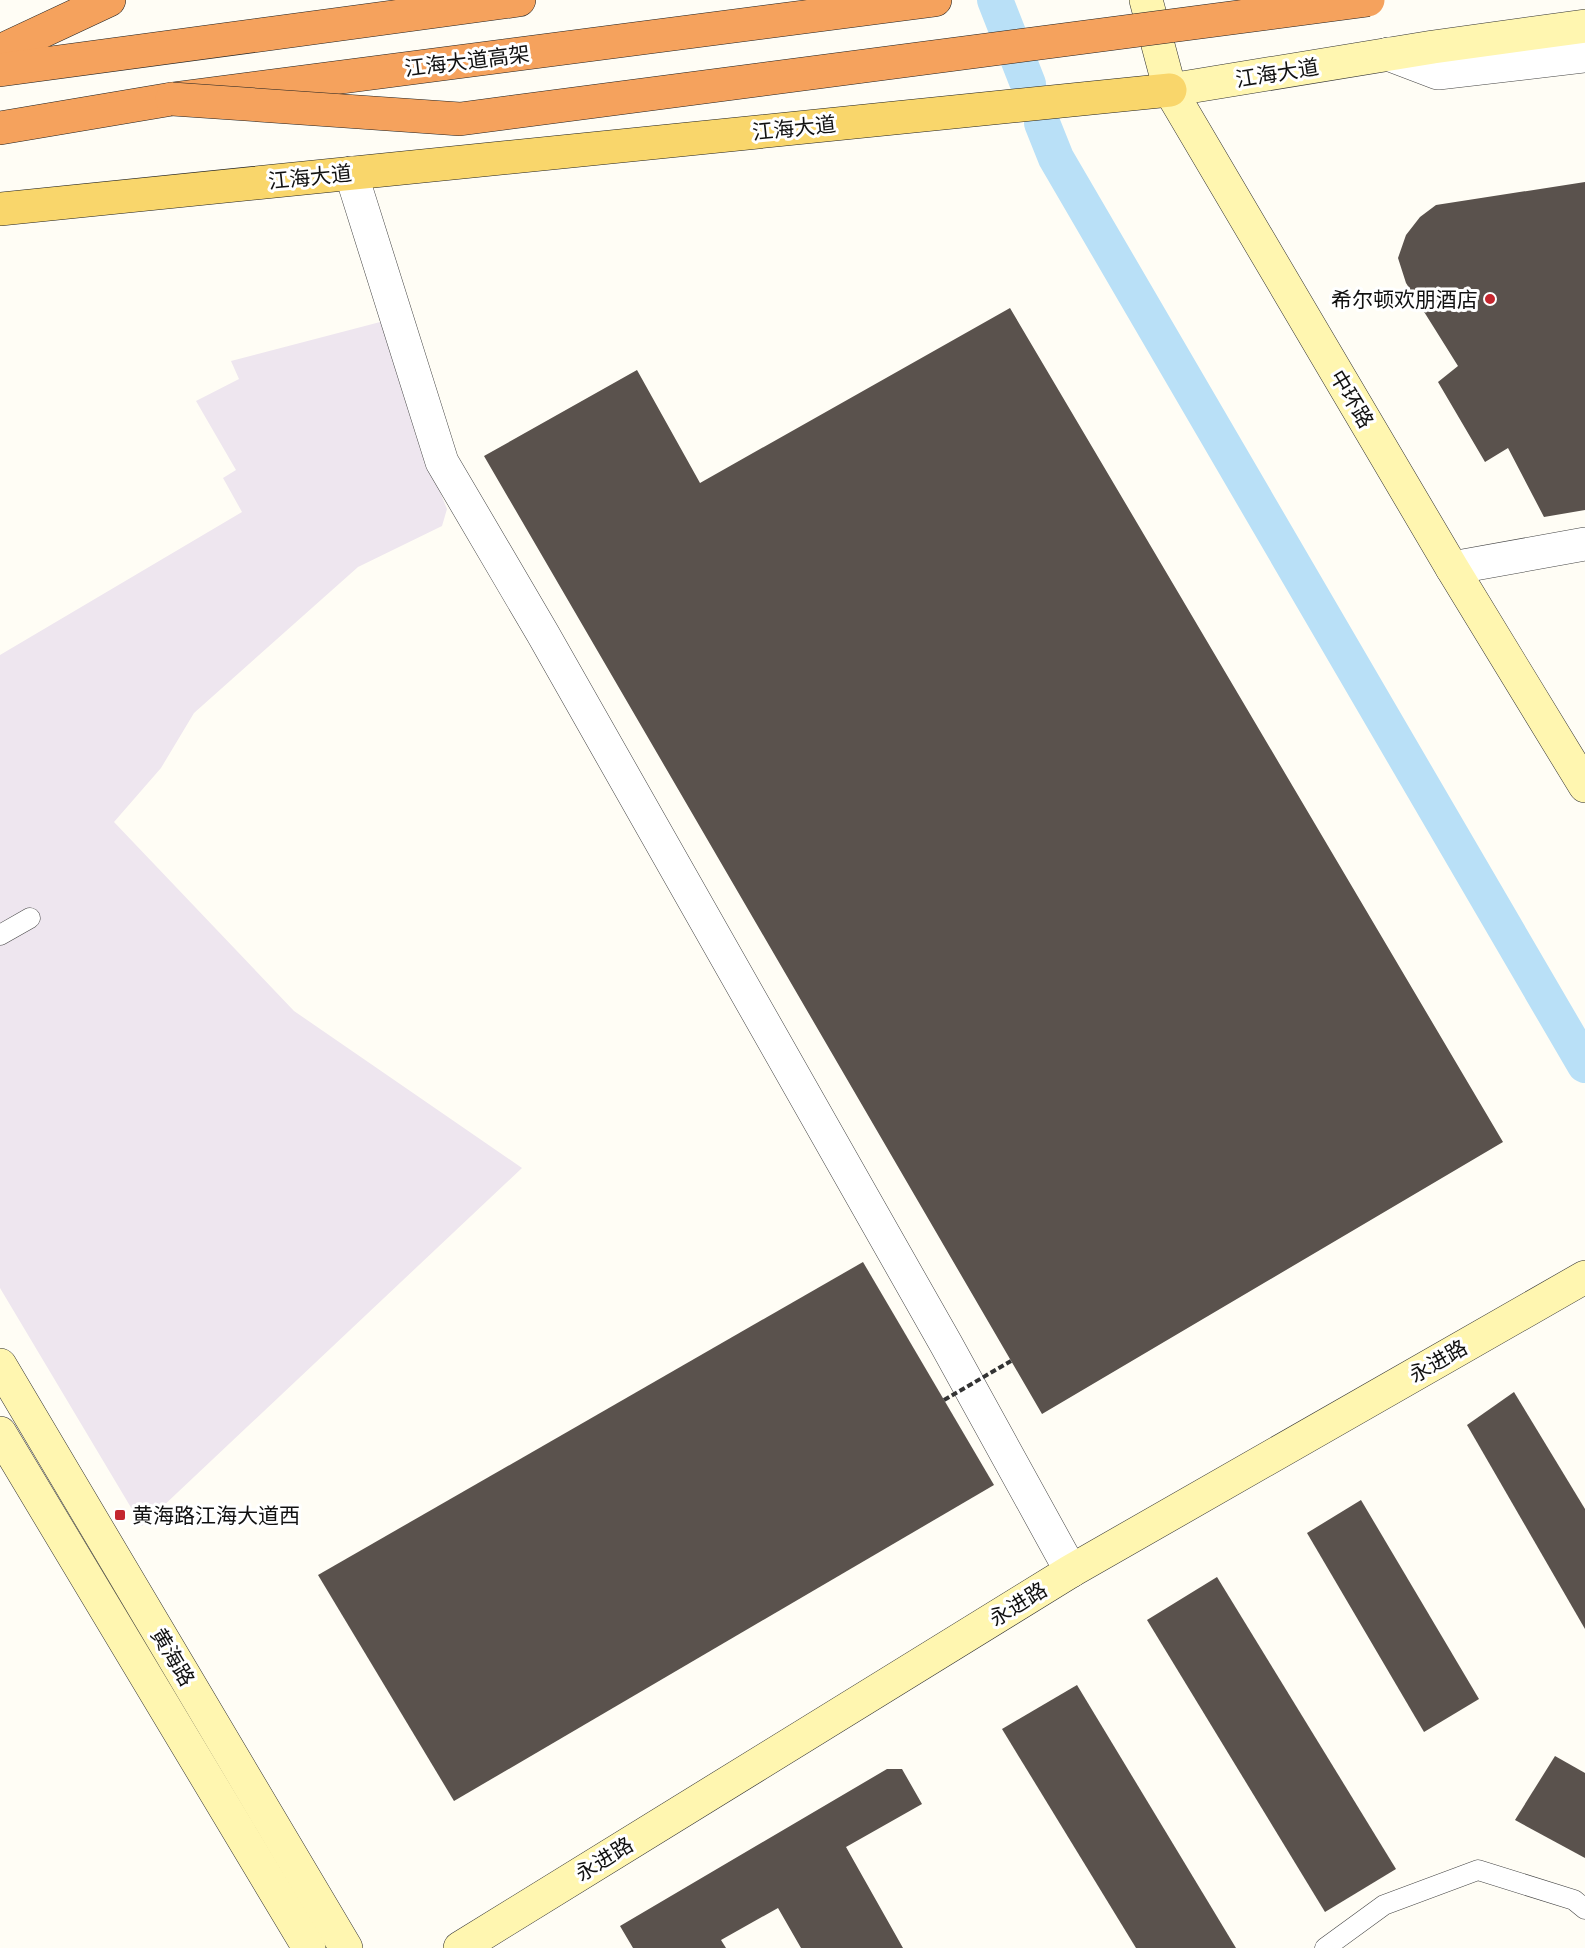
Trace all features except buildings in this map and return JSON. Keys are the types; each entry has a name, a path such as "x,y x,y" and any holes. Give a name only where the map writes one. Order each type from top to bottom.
{"highway":[{"path":"0,51 109,0"},
{"path":"0,70 519,0"},
{"name":"江海大道高架","path":"0,128 172,99 935,0"},
{"path":"172,99 460,119 1368,0"}],"main road":[{"name":"江海大道","path":"0,209 1170,90"}],"street":[{"name":"中环路","path":"1146,0 1170,90 1452,568 1585,786"},
{"name":"江海大道","path":"1170,90 1388,54 1585,26"},
{"path":"1388,54 1438,74 1585,56"},
{"path":"351,173 442,462 543,634 940,1333 1071,1571"},
{"path":"1452,568 1585,544"},
{"name":"永进路","path":"460,1948 1071,1571 1585,1277"},
{"name":"黄海路","path":"0,1365 346,1948"},
{"name":"黄海路","path":"0,1433 309,1948"}],"lane":[{"path":"0,935 30,918"},
{"path":"1325,1948 1384,1905 1478,1870 1574,1900 1585,1908"}],"path":[{"path":"944,1400 1011,1361"}],"shaded area":[{"path":"384,321 426,458 447,509 442,526 358,567 194,713 161,768 114,822 294,1011 522,1168 142,1526 0,1288 0,655 242,512 223,478 236,470 196,401 239,379 231,361"}],"waterway":[{"path":"995,0 1028,84"},
{"path":"1042,123 1056,158 1585,1065"}],"place":[{"name":"希尔顿欢朋酒店","path":"1490,299"},
{"name":"黄海路江海大道西","path":"120,1515"}]}
